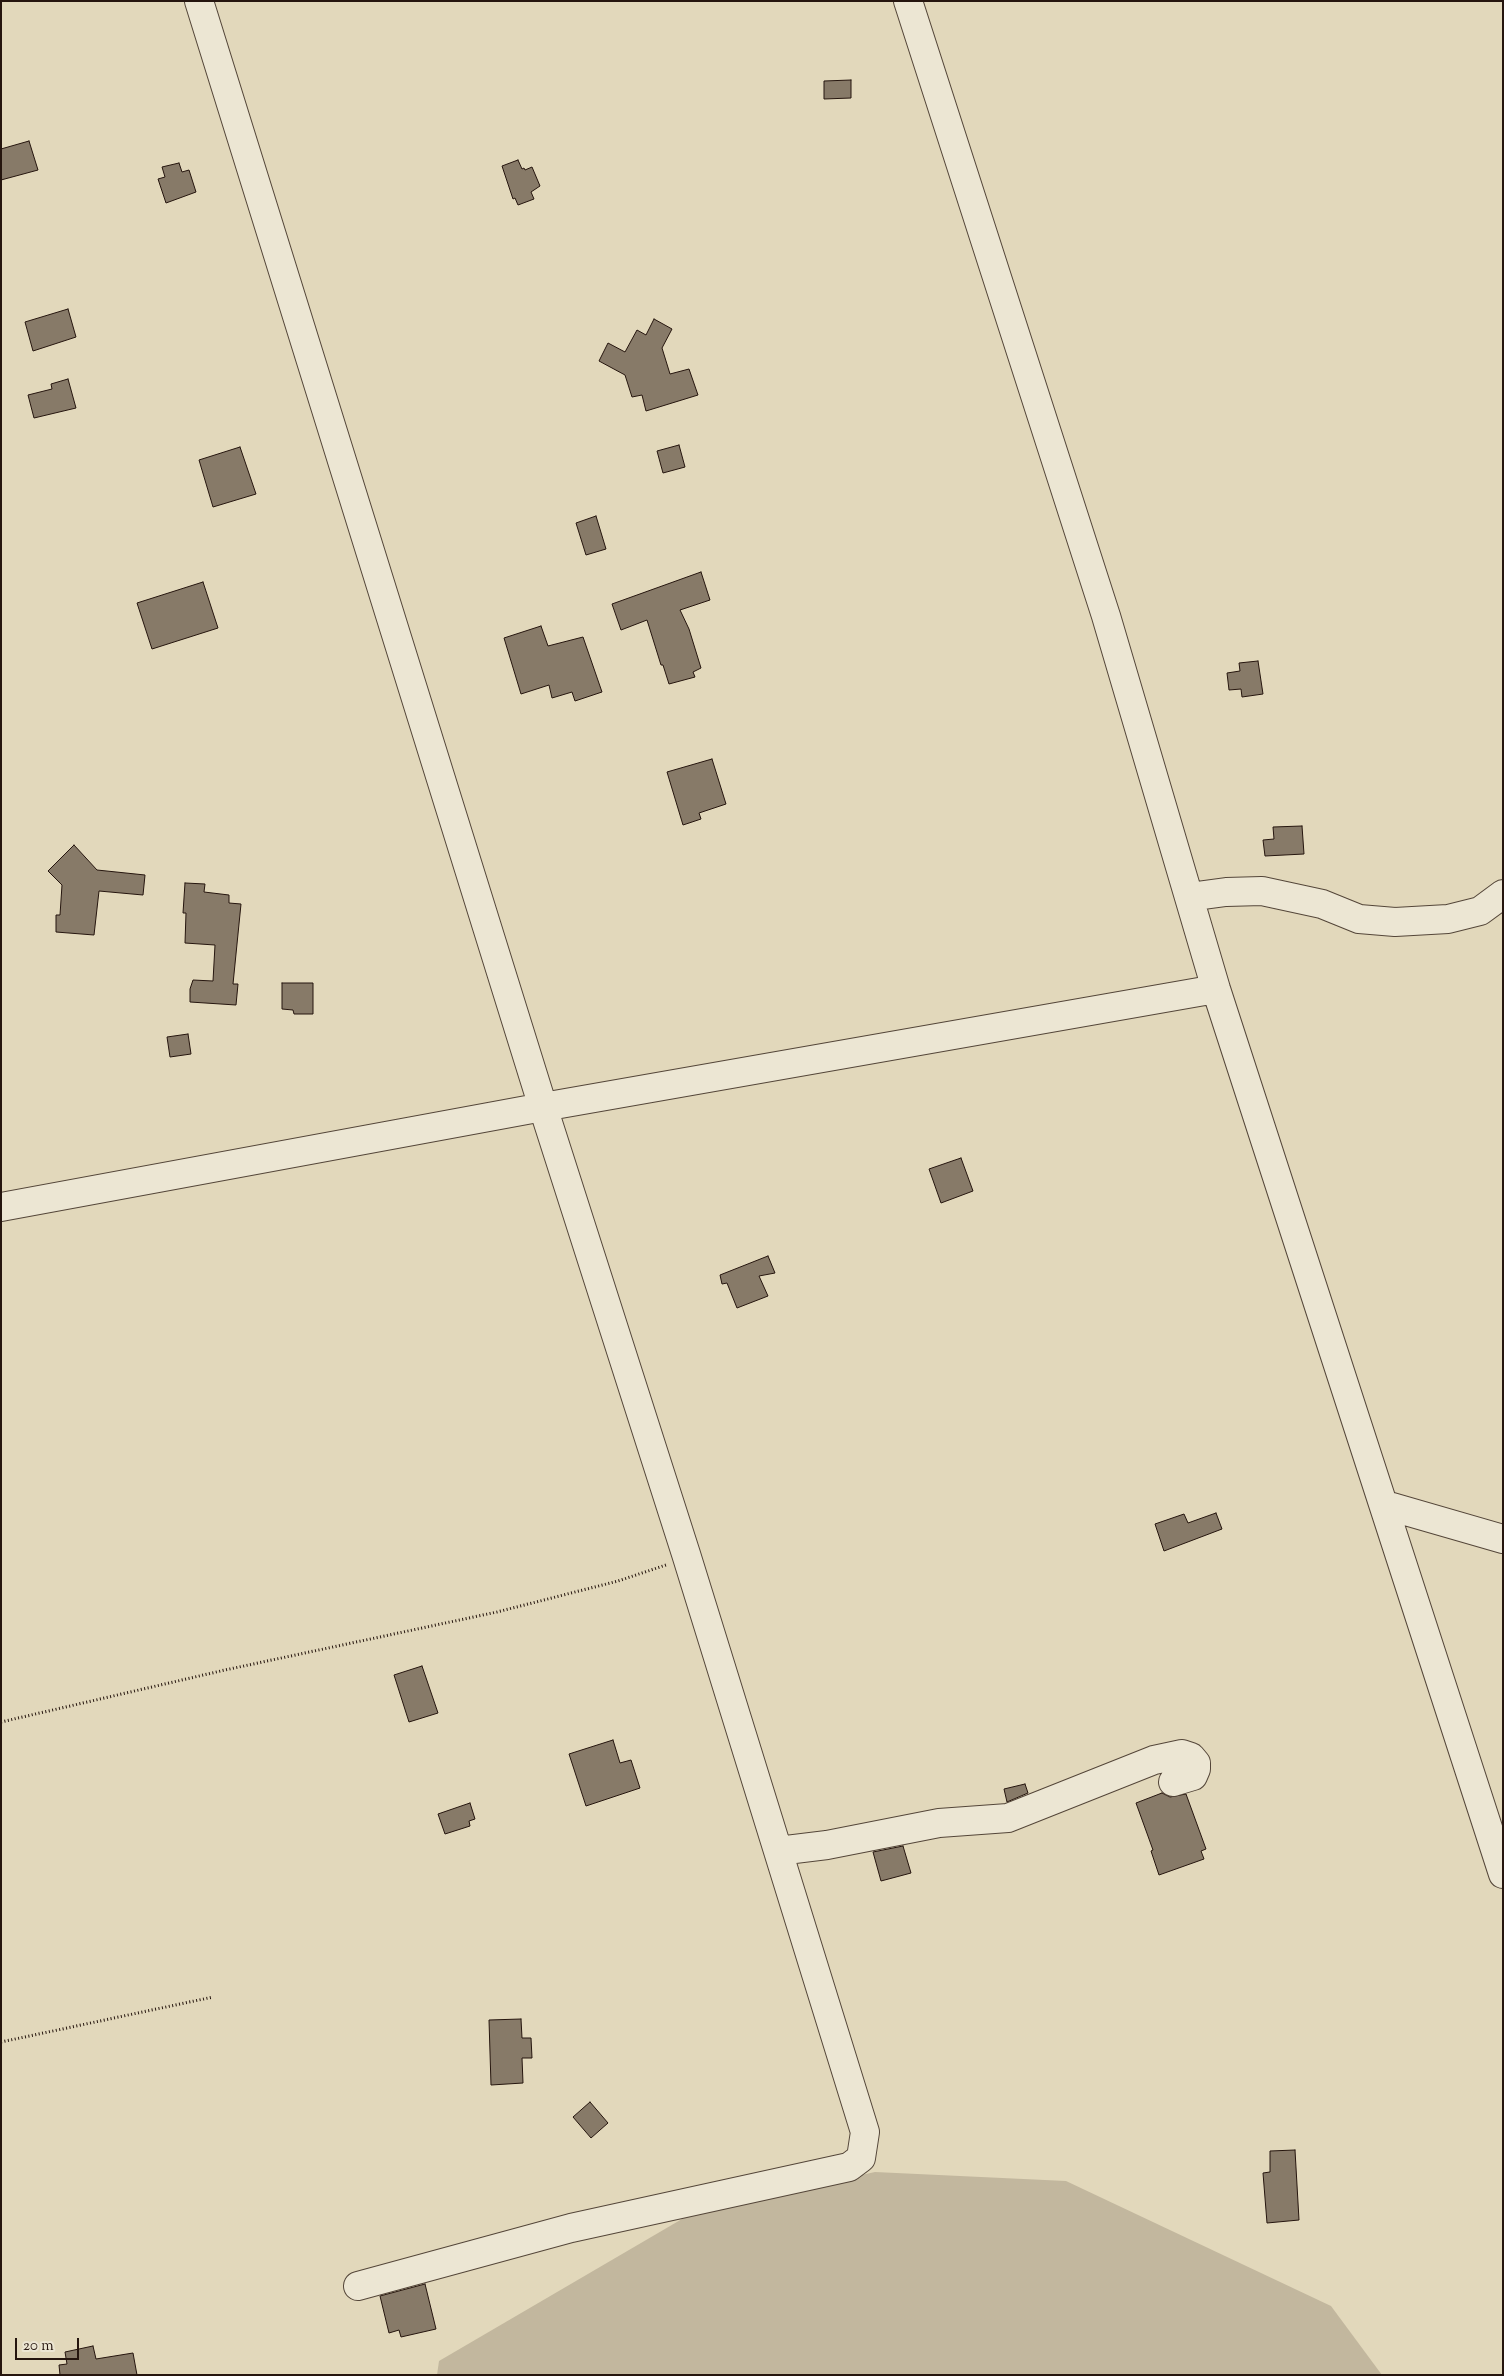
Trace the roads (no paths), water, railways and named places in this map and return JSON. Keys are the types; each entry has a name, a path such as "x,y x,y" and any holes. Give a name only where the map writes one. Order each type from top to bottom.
{"street":[{"path":"199,1 543,1106 686,1554 865,2132 861,2158 849,2167 571,2228 358,2286"},
{"path":"908,1 1106,616 1216,989 1385,1505 1503,1874"},
{"path":"1189,897 1226,892 1262,891 1322,904 1359,919 1395,922 1448,920 1480,911 1503,894"},
{"path":"1,1207 543,1106 1216,989"},
{"path":"1385,1505 1503,1539"},
{"path":"778,1851 827,1845 938,1823 1008,1818 1154,1760 1182,1754 1191,1757 1196,1763 1193,1776 1173,1782"}]}
